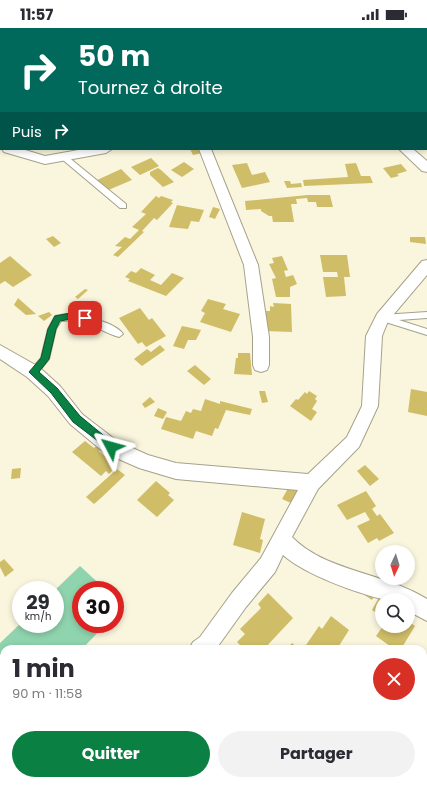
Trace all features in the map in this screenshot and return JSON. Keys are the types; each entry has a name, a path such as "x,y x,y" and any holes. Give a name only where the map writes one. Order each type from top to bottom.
{"street":[{"path":"11,150 45,160 65,158 101,150"},
{"path":"205,150 214,168 251,264 261,337 261,365"},
{"path":"406,150 427,168"},
{"path":"206,645 239,600 268,565 287,526 312,483 353,442 370,406 374,336 382,318 427,265"},
{"path":"0,351 33,372 54,390 76,419 111,447 145,462 176,471 312,483"},
{"path":"281,539 291,550 310,563 400,594 427,611"}],"lane":[{"path":"65,158 123,206"},
{"path":"33,372 45,359 52,329 58,318 71,316 85,318 119,334"},
{"path":"382,318 427,316"},
{"path":"382,318 427,332"}],"green space":[{"path":"80,566 96,581 72,581 72,633 97,633 86,645 0,645 0,643 12,632 12,633 64,633 64,581"}],"building":[{"path":"190,150 200,150 202,153 193,155"},
{"path":"151,158 159,166 140,175 131,167"},
{"path":"184,162 194,169 182,177 171,170"},
{"path":"247,163 252,175 265,172 270,182 242,188 232,165"},
{"path":"356,163 361,176 370,176 373,183 304,186 303,180 348,177 345,164"},
{"path":"401,164 407,171 397,174 399,176 391,178 383,168"},
{"path":"158,168 174,182 163,187 150,175 150,172"},
{"path":"121,169 132,180 106,191 95,181"},
{"path":"284,181 290,181 291,184 301,183 302,187 287,188"},
{"path":"308,195 330,195 333,207 317,207 316,202 308,202 307,198 296,199 297,204 291,204 294,222 273,222 272,216 269,216 261,211 261,209 246,210 245,201"},
{"path":"156,196 159,198 161,196 173,200 171,202 173,203 157,220 154,218 142,231 144,232 118,257 113,255 122,247 115,246 125,237 130,239 139,230 132,227 146,214 141,212"},
{"path":"177,205 204,210 199,222 191,221 188,229 169,227"},
{"path":"213,207 220,209 215,219 209,217"},
{"path":"53,236 61,243 54,247 46,239"},
{"path":"410,237 425,237 426,244 410,242"},
{"path":"320,255 347,255 350,277 344,277 346,296 326,297 323,277 338,277 337,272 323,272"},
{"path":"10,256 32,275 13,287 5,281 0,284 0,263"},
{"path":"282,256 288,270 284,271 286,277 293,275 297,284 290,287 290,297 276,297 272,279 276,278 269,264 274,263 272,258"},
{"path":"141,268 155,275 150,280 161,285 172,273 184,278 166,296 128,281 130,279 125,277 131,271 136,273"},
{"path":"85,289 88,290 78,299 75,297"},
{"path":"18,298 36,314 26,315 14,305"},
{"path":"208,299 226,304 223,309 240,314 231,332 200,322 205,313 201,311"},
{"path":"273,303 291,304 292,332 265,331 265,311 270,311 270,306 274,307"},
{"path":"140,308 149,320 152,318 166,336 146,347 142,342 138,344 119,318"},
{"path":"49,312 52,315 44,321 38,316"},
{"path":"182,326 201,330 196,340 188,340 184,349 173,346"},
{"path":"160,345 165,350 142,366 134,359 147,349 151,352"},
{"path":"238,353 250,353 252,375 234,374"},
{"path":"195,365 211,379 204,385 187,371"},
{"path":"411,389 427,392 427,416 408,412"},
{"path":"259,391 265,391 268,402 262,403"},
{"path":"309,391 317,396 315,399 317,401 312,409 317,412 311,421 290,406 296,399 298,400 305,392 307,394"},
{"path":"150,397 155,402 145,408 142,404"},
{"path":"205,399 220,404 220,401 252,409 250,415 226,410 218,429 215,428 212,436 196,431 193,439 161,429 166,417 181,421 186,411 191,413 193,409 201,411"},
{"path":"158,408 167,412 163,419 154,416"},
{"path":"85,441 94,448 97,445 101,449 99,451 117,466 109,474 106,471 101,476 72,452"},
{"path":"365,465 379,479 370,486 357,471"},
{"path":"21,468 20,478 11,479 12,469"},
{"path":"117,469 125,475 94,504 86,497"},
{"path":"156,481 170,493 168,495 174,500 157,517 137,500"},
{"path":"290,485 301,491 293,504 282,499"},
{"path":"366,491 376,506 372,509 377,516 380,514 394,533 379,541 377,538 368,543 357,526 370,520 365,512 347,520 337,505"},
{"path":"242,512 265,519 260,539 263,540 260,553 233,545"},
{"path":"4,559 14,570 5,577 0,567 0,562"},
{"path":"367,584 386,593 381,593 380,591 379,593 375,593 372,600 363,594"},
{"path":"268,593 293,618 268,645 240,645 237,642 245,634 240,629 261,608 258,604"},
{"path":"375,605 375,612 372,610"},
{"path":"331,616 349,630 340,645 306,645 319,626 322,629"},
{"path":"378,633 411,633 403,645 388,645 376,636"}],"route":[{"path":"85,318 71,316 58,318 52,329 45,359 33,372 54,390 76,419 111,447"}]}
